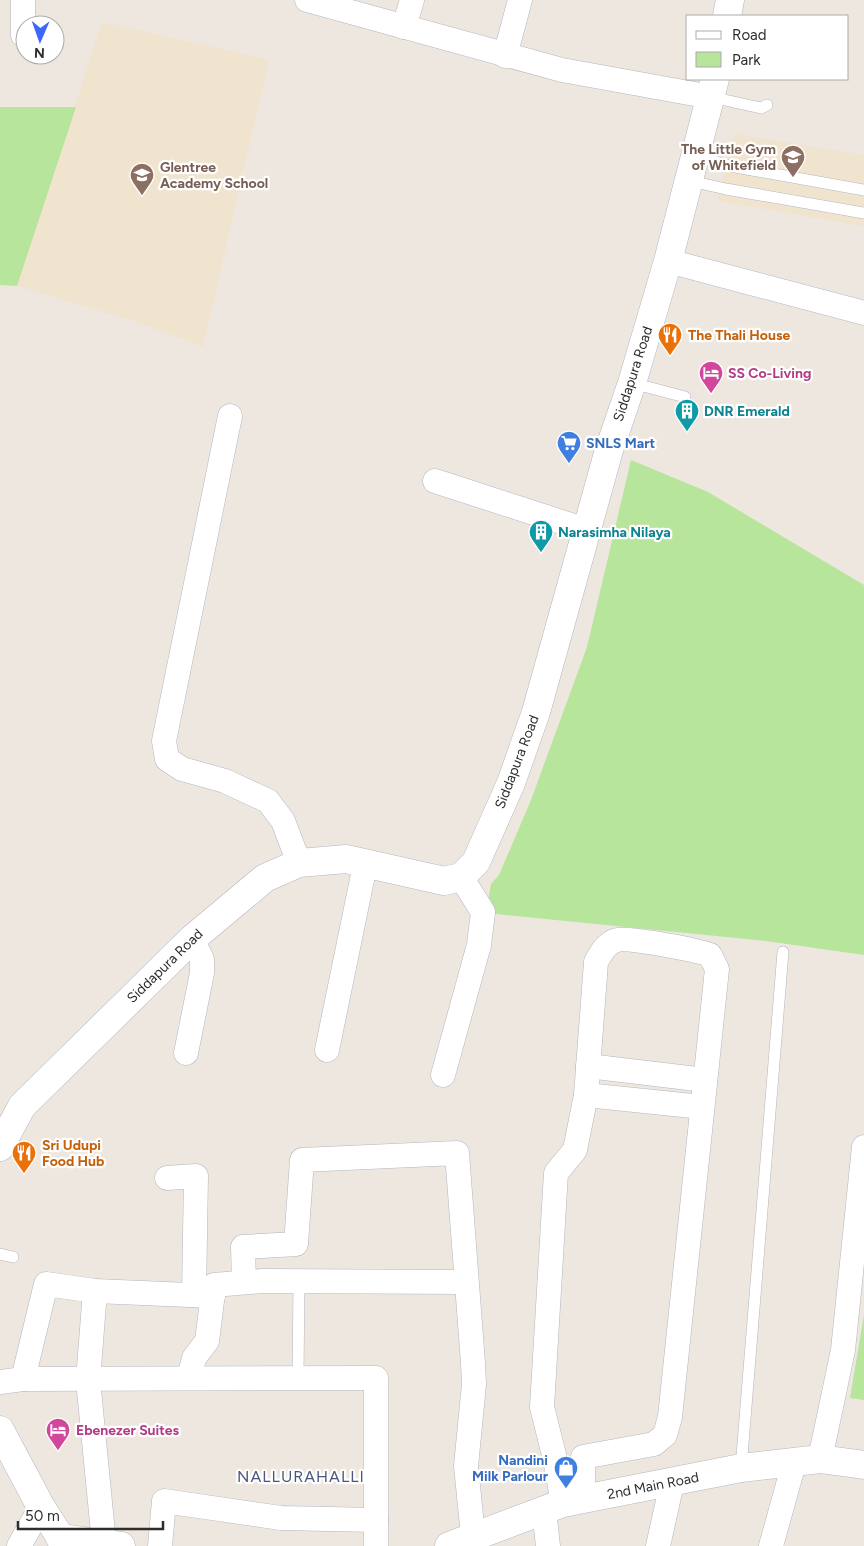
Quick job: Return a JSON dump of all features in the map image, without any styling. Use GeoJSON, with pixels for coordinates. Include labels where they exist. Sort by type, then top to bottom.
{"type":"FeatureCollection","features":[{"type":"Feature","properties":{"kind":"street"},"geometry":{"type":"LineString","coordinates":[[23,0],[23,15]]}},
{"type":"Feature","properties":{"kind":"street"},"geometry":{"type":"LineString","coordinates":[[309,0],[505,56],[562,70],[713,88]]}},
{"type":"Feature","properties":{"kind":"street"},"geometry":{"type":"LineString","coordinates":[[404,27],[412,0]]}},
{"type":"Feature","properties":{"kind":"street"},"geometry":{"type":"LineString","coordinates":[[505,56],[520,0]]}},
{"type":"Feature","properties":{"kind":"street"},"geometry":{"type":"LineString","coordinates":[[727,15],[730,0]]}},
{"type":"Feature","properties":{"kind":"street","name":"Siddapura Road"},"geometry":{"type":"LineString","coordinates":[[0,1146],[22,1106],[192,939],[265,878],[299,863],[346,859],[365,865],[444,881],[461,877],[476,862],[511,784],[536,712],[608,450],[632,383],[668,262],[713,88]]}},
{"type":"Feature","properties":{"kind":"street"},"geometry":{"type":"LineString","coordinates":[[668,262],[864,313]]}},
{"type":"Feature","properties":{"kind":"street"},"geometry":{"type":"LineString","coordinates":[[230,416],[164,741],[166,759],[182,769],[224,782],[268,801],[283,821],[299,863]]}},
{"type":"Feature","properties":{"kind":"street"},"geometry":{"type":"LineString","coordinates":[[435,481],[586,530]]}},
{"type":"Feature","properties":{"kind":"street"},"geometry":{"type":"LineString","coordinates":[[327,1050],[365,865]]}},
{"type":"Feature","properties":{"kind":"street"},"geometry":{"type":"LineString","coordinates":[[443,1075],[479,945],[483,912],[461,877]]}},
{"type":"Feature","properties":{"kind":"street"},"geometry":{"type":"LineString","coordinates":[[186,1053],[202,973],[202,958],[192,939]]}},
{"type":"Feature","properties":{"kind":"street"},"geometry":{"type":"LineString","coordinates":[[548,1546],[563,1504],[584,1457],[654,1444],[665,1435],[670,1417],[717,969],[710,954],[694,949],[618,939],[605,947],[596,962],[586,1095],[575,1150],[556,1173],[542,1407],[555,1459],[563,1504]]}},
{"type":"Feature","properties":{"kind":"street"},"geometry":{"type":"LineString","coordinates":[[588,1066],[705,1080]]}},
{"type":"Feature","properties":{"kind":"street"},"geometry":{"type":"LineString","coordinates":[[586,1095],[702,1107]]}},
{"type":"Feature","properties":{"kind":"street"},"geometry":{"type":"LineString","coordinates":[[771,1546],[807,1461],[843,1350],[864,1147]]}},
{"type":"Feature","properties":{"kind":"street"},"geometry":{"type":"LineString","coordinates":[[244,1282],[244,1248],[296,1244],[302,1160],[457,1153],[474,1370],[461,1541]]}},
{"type":"Feature","properties":{"kind":"street"},"geometry":{"type":"LineString","coordinates":[[167,1178],[196,1176],[206,1341],[194,1358],[189,1378]]}},
{"type":"Feature","properties":{"kind":"street"},"geometry":{"type":"LineString","coordinates":[[376,1546],[376,1378],[11,1380],[46,1284],[96,1291],[203,1296],[214,1285],[244,1282],[466,1282]]}},
{"type":"Feature","properties":{"kind":"street"},"geometry":{"type":"LineString","coordinates":[[0,1430],[41,1507],[63,1542],[113,1544],[88,1380],[96,1291]]}},
{"type":"Feature","properties":{"kind":"street","name":"2nd Main Road"},"geometry":{"type":"LineString","coordinates":[[461,1541],[563,1504],[741,1468],[807,1461],[864,1464]]}},
{"type":"Feature","properties":{"kind":"street"},"geometry":{"type":"LineString","coordinates":[[658,1546],[672,1483]]}},
{"type":"Feature","properties":{"kind":"street"},"geometry":{"type":"LineString","coordinates":[[160,1546],[164,1501],[281,1518],[376,1520]]}},
{"type":"Feature","properties":{"kind":"street"},"geometry":{"type":"LineString","coordinates":[[19,1546],[41,1507]]}},
{"type":"Feature","properties":{"kind":"lane"},"geometry":{"type":"LineString","coordinates":[[713,88],[761,108],[767,105]]}},
{"type":"Feature","properties":{"kind":"lane"},"geometry":{"type":"LineString","coordinates":[[693,168],[730,166],[864,190]]}},
{"type":"Feature","properties":{"kind":"lane"},"geometry":{"type":"LineString","coordinates":[[693,168],[726,190],[864,212]]}},
{"type":"Feature","properties":{"kind":"lane"},"geometry":{"type":"LineString","coordinates":[[632,383],[685,397]]}},
{"type":"Feature","properties":{"kind":"lane"},"geometry":{"type":"LineString","coordinates":[[741,1468],[783,952]]}},
{"type":"Feature","properties":{"kind":"lane"},"geometry":{"type":"LineString","coordinates":[[0,1254],[13,1257]]}},
{"type":"Feature","properties":{"kind":"lane"},"geometry":{"type":"LineString","coordinates":[[298,1378],[300,1281]]}},
{"type":"Feature","properties":{"kind":"shaded area","name":"Glentree Academy School"},"geometry":{"type":"Polygon","coordinates":[[[102,22],[269,60],[203,347],[143,324],[17,286],[102,22]]]}},
{"type":"Feature","properties":{"kind":"shaded area","name":"The Little Gym of Whitefield"},"geometry":{"type":"Polygon","coordinates":[[[734,134],[864,155],[864,226],[717,201],[734,134]]]}},
{"type":"Feature","properties":{"kind":"green space"},"geometry":{"type":"Polygon","coordinates":[[[0,107],[76,107],[17,286],[0,285],[0,107]]]}},
{"type":"Feature","properties":{"kind":"green space"},"geometry":{"type":"Polygon","coordinates":[[[631,460],[708,492],[864,585],[864,955],[766,941],[486,913],[491,884],[499,875],[531,800],[587,647],[631,460]]]}},
{"type":"Feature","properties":{"kind":"green space"},"geometry":{"type":"Polygon","coordinates":[[[864,1315],[864,1400],[850,1398],[864,1315]]]}},
{"type":"Feature","properties":{"kind":"place","name":"The Little Gym of Whitefield"},"geometry":{"type":"Point","coordinates":[793,178]}},
{"type":"Feature","properties":{"kind":"place","name":"Glentree Academy School"},"geometry":{"type":"Point","coordinates":[142,196]}},
{"type":"Feature","properties":{"kind":"place","name":"The Thali House"},"geometry":{"type":"Point","coordinates":[670,356]}},
{"type":"Feature","properties":{"kind":"place","name":"SS Co-Living"},"geometry":{"type":"Point","coordinates":[711,394]}},
{"type":"Feature","properties":{"kind":"place","name":"DNR Emerald"},"geometry":{"type":"Point","coordinates":[687,432]}},
{"type":"Feature","properties":{"kind":"place","name":"SNLS Mart"},"geometry":{"type":"Point","coordinates":[569,464]}},
{"type":"Feature","properties":{"kind":"place","name":"Narasimha Nilaya"},"geometry":{"type":"Point","coordinates":[541,553]}},
{"type":"Feature","properties":{"kind":"place","name":"Sri Udupi Food Hub"},"geometry":{"type":"Point","coordinates":[24,1174]}},
{"type":"Feature","properties":{"kind":"place","name":"Ebenezer Suites"},"geometry":{"type":"Point","coordinates":[58,1451]}},
{"type":"Feature","properties":{"kind":"place","name":"Nandini Milk Parlour"},"geometry":{"type":"Point","coordinates":[566,1489]}},
{"type":"Feature","properties":{"kind":"district","name":"NALLURAHALLI"},"geometry":{"type":"Point","coordinates":[301,1476]}}]}
